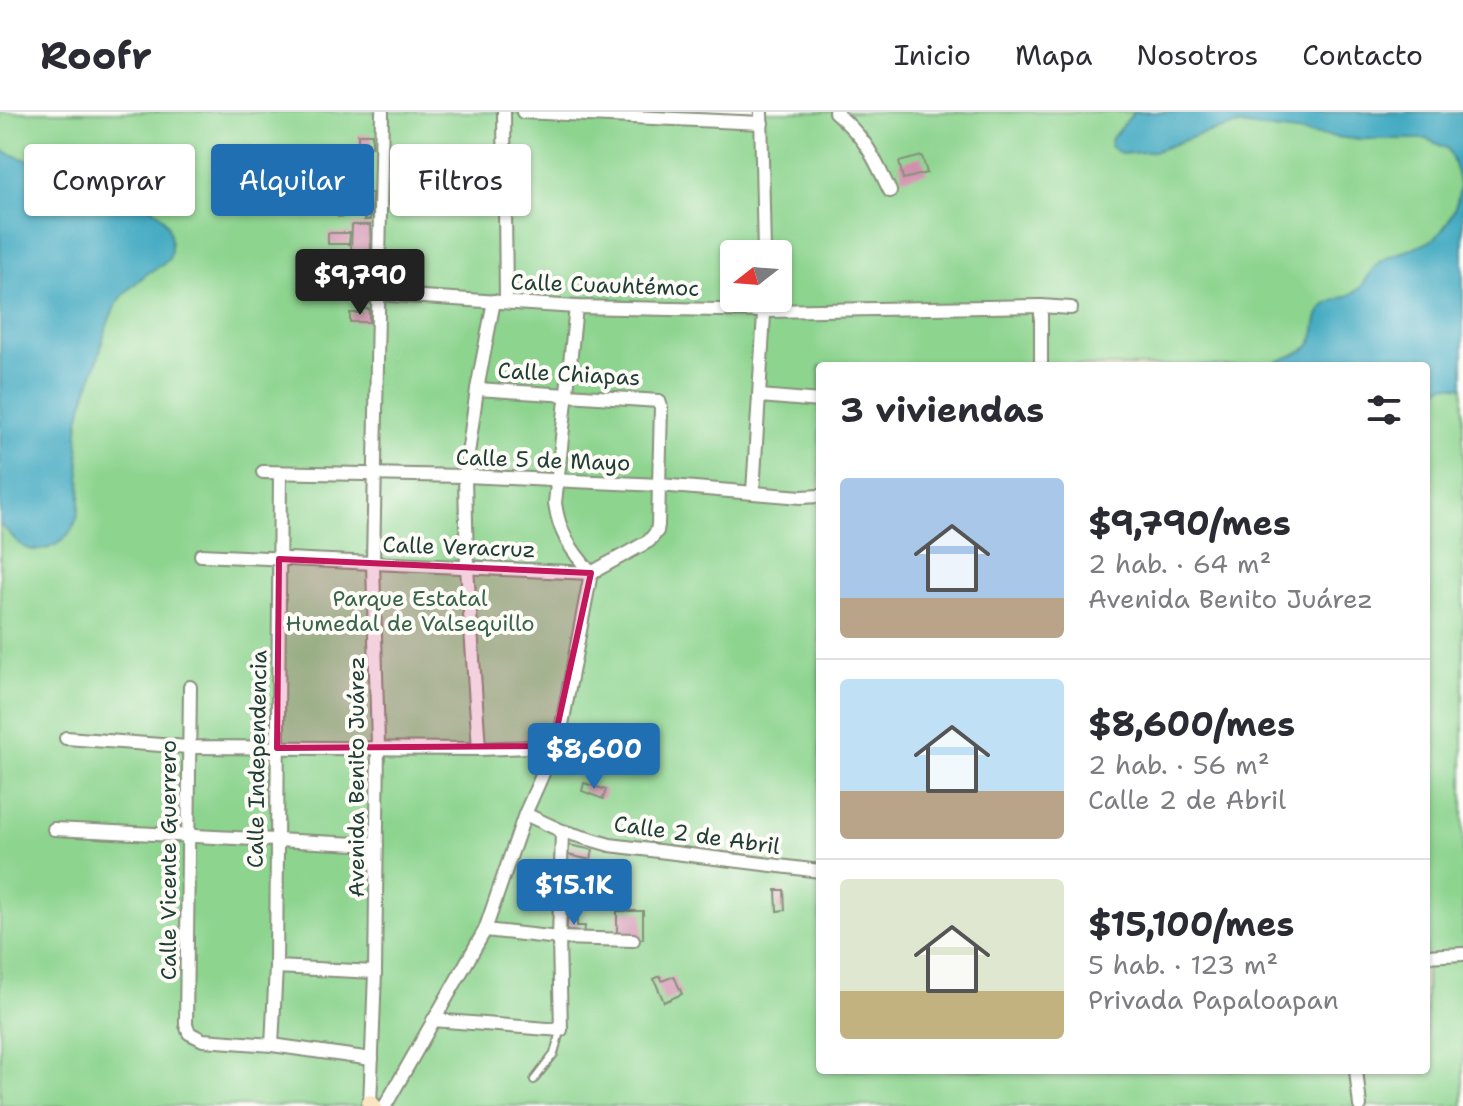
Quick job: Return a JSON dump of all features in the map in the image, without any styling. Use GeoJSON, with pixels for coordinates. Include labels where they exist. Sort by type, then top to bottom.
{"type":"FeatureCollection","features":[{"type":"Feature","properties":{"kind":"street","name":"Avenida Benito Juárez"},"geometry":{"type":"LineString","coordinates":[[375,1105],[372,1059],[378,746],[373,563],[382,112]]}},
{"type":"Feature","properties":{"kind":"street"},"geometry":{"type":"LineString","coordinates":[[479,749],[467,568],[465,476],[477,389],[500,301],[504,112]]}},
{"type":"Feature","properties":{"kind":"street"},"geometry":{"type":"LineString","coordinates":[[523,112],[762,118],[764,240]]}},
{"type":"Feature","properties":{"kind":"street"},"geometry":{"type":"LineString","coordinates":[[835,112],[859,132],[869,146],[890,191]]}},
{"type":"Feature","properties":{"kind":"street","name":"Calle Cuauhtémoc"},"geometry":{"type":"LineString","coordinates":[[377,294],[576,307],[720,305]]}},
{"type":"Feature","properties":{"kind":"street","name":"Calle Cuauhtémoc"},"geometry":{"type":"LineString","coordinates":[[792,304],[1071,308]]}},
{"type":"Feature","properties":{"kind":"street"},"geometry":{"type":"LineString","coordinates":[[1041,306],[1041,362]]}},
{"type":"Feature","properties":{"kind":"street"},"geometry":{"type":"LineString","coordinates":[[576,307],[555,503],[564,540],[591,573]]}},
{"type":"Feature","properties":{"kind":"street"},"geometry":{"type":"LineString","coordinates":[[753,492],[765,312]]}},
{"type":"Feature","properties":{"kind":"street","name":"Calle Chiapas"},"geometry":{"type":"LineString","coordinates":[[477,389],[659,401],[659,485]]}},
{"type":"Feature","properties":{"kind":"street"},"geometry":{"type":"LineString","coordinates":[[760,396],[816,401]]}},
{"type":"Feature","properties":{"kind":"street","name":"Calle 5 de Mayo"},"geometry":{"type":"LineString","coordinates":[[263,472],[465,476],[816,496]]}},
{"type":"Feature","properties":{"kind":"street","name":"Calle Independencia"},"geometry":{"type":"LineString","coordinates":[[272,1045],[276,967],[280,473]]}},
{"type":"Feature","properties":{"kind":"street"},"geometry":{"type":"LineString","coordinates":[[375,1105],[433,1020],[485,930],[525,814],[560,735],[591,573],[654,537],[658,525],[659,485]]}},
{"type":"Feature","properties":{"kind":"street","name":"Calle Veracruz"},"geometry":{"type":"LineString","coordinates":[[201,555],[591,573]]}},
{"type":"Feature","properties":{"kind":"street","name":"Calle Vicente Guerrero"},"geometry":{"type":"LineString","coordinates":[[190,687],[186,1025],[189,1033],[203,1040],[272,1045]]}},
{"type":"Feature","properties":{"kind":"street"},"geometry":{"type":"LineString","coordinates":[[66,738],[188,747],[479,749],[553,746]]}},
{"type":"Feature","properties":{"kind":"street","name":"Calle 2 de Abril"},"geometry":{"type":"LineString","coordinates":[[525,814],[562,831],[610,845],[816,871]]}},
{"type":"Feature","properties":{"kind":"street"},"geometry":{"type":"LineString","coordinates":[[54,829],[187,838],[377,845]]}},
{"type":"Feature","properties":{"kind":"street"},"geometry":{"type":"LineString","coordinates":[[433,1020],[561,1030],[559,938],[562,831]]}},
{"type":"Feature","properties":{"kind":"street"},"geometry":{"type":"LineString","coordinates":[[485,930],[559,938],[633,940]]}},
{"type":"Feature","properties":{"kind":"street"},"geometry":{"type":"LineString","coordinates":[[1430,956],[1463,954]]}},
{"type":"Feature","properties":{"kind":"street"},"geometry":{"type":"LineString","coordinates":[[276,967],[375,972]]}},
{"type":"Feature","properties":{"kind":"street"},"geometry":{"type":"LineString","coordinates":[[272,1045],[372,1059]]}},
{"type":"Feature","properties":{"kind":"street"},"geometry":{"type":"LineString","coordinates":[[1356,1074],[1360,1106]]}},
{"type":"Feature","properties":{"kind":"lane"},"geometry":{"type":"LineString","coordinates":[[534,1080],[554,1054],[561,1030]]}},
{"type":"Feature","properties":{"kind":"highlighted area"},"geometry":{"type":"Polygon","coordinates":[[[279,559],[591,573],[553,746],[277,748],[279,559]]]}},
{"type":"Feature","properties":{"kind":"green space","name":"Parque Estatal Humedal de Valsequillo"},"geometry":{"type":"Polygon","coordinates":[[[0,112],[1463,112],[1463,1106],[0,1106],[0,112]]]}},
{"type":"Feature","properties":{"kind":"water"},"geometry":{"type":"Polygon","coordinates":[[[1134,112],[1463,112],[1463,387],[1445,385],[1430,395],[1430,362],[1277,362],[1308,347],[1317,319],[1326,305],[1359,289],[1378,263],[1423,245],[1440,232],[1450,217],[1459,192],[1458,176],[1448,149],[1427,139],[1352,139],[1239,125],[1201,134],[1156,151],[1121,154],[1110,146],[1112,138],[1134,112]]]}},
{"type":"Feature","properties":{"kind":"water"},"geometry":{"type":"Polygon","coordinates":[[[0,150],[24,159],[24,216],[161,216],[169,229],[171,253],[168,260],[148,273],[121,298],[105,331],[79,420],[80,496],[74,526],[65,538],[51,547],[30,550],[0,525],[0,150]]]}},
{"type":"Feature","properties":{"kind":"building"},"geometry":{"type":"Polygon","coordinates":[[[358,134],[372,134],[372,144],[358,144],[358,134]]]}},
{"type":"Feature","properties":{"kind":"building"},"geometry":{"type":"Polygon","coordinates":[[[922,156],[927,173],[903,179],[899,162],[922,156]]]}},
{"type":"Feature","properties":{"kind":"building"},"geometry":{"type":"Polygon","coordinates":[[[352,225],[370,225],[371,251],[351,251],[352,225]]]}},
{"type":"Feature","properties":{"kind":"building"},"geometry":{"type":"Polygon","coordinates":[[[328,233],[350,233],[349,244],[328,244],[328,233]]]}},
{"type":"Feature","properties":{"kind":"building"},"geometry":{"type":"Polygon","coordinates":[[[356,252],[364,253],[360,279],[346,279],[347,264],[356,264],[356,252]]]}},
{"type":"Feature","properties":{"kind":"building"},"geometry":{"type":"Polygon","coordinates":[[[362,309],[369,309],[369,322],[350,322],[350,313],[362,313],[362,309]]]}},
{"type":"Feature","properties":{"kind":"building"},"geometry":{"type":"Polygon","coordinates":[[[584,783],[606,790],[603,799],[582,791],[584,783]]]}},
{"type":"Feature","properties":{"kind":"building"},"geometry":{"type":"Polygon","coordinates":[[[569,845],[593,850],[591,860],[568,855],[569,845]]]}},
{"type":"Feature","properties":{"kind":"building"},"geometry":{"type":"Polygon","coordinates":[[[776,890],[784,890],[785,910],[777,911],[776,890]]]}},
{"type":"Feature","properties":{"kind":"building"},"geometry":{"type":"Polygon","coordinates":[[[617,911],[643,911],[643,939],[617,939],[617,911]]]}},
{"type":"Feature","properties":{"kind":"building"},"geometry":{"type":"Polygon","coordinates":[[[568,915],[577,916],[577,926],[585,926],[584,936],[566,935],[568,915]]]}},
{"type":"Feature","properties":{"kind":"building"},"geometry":{"type":"Polygon","coordinates":[[[660,976],[662,981],[674,976],[682,994],[664,1002],[654,979],[660,976]]]}}]}
